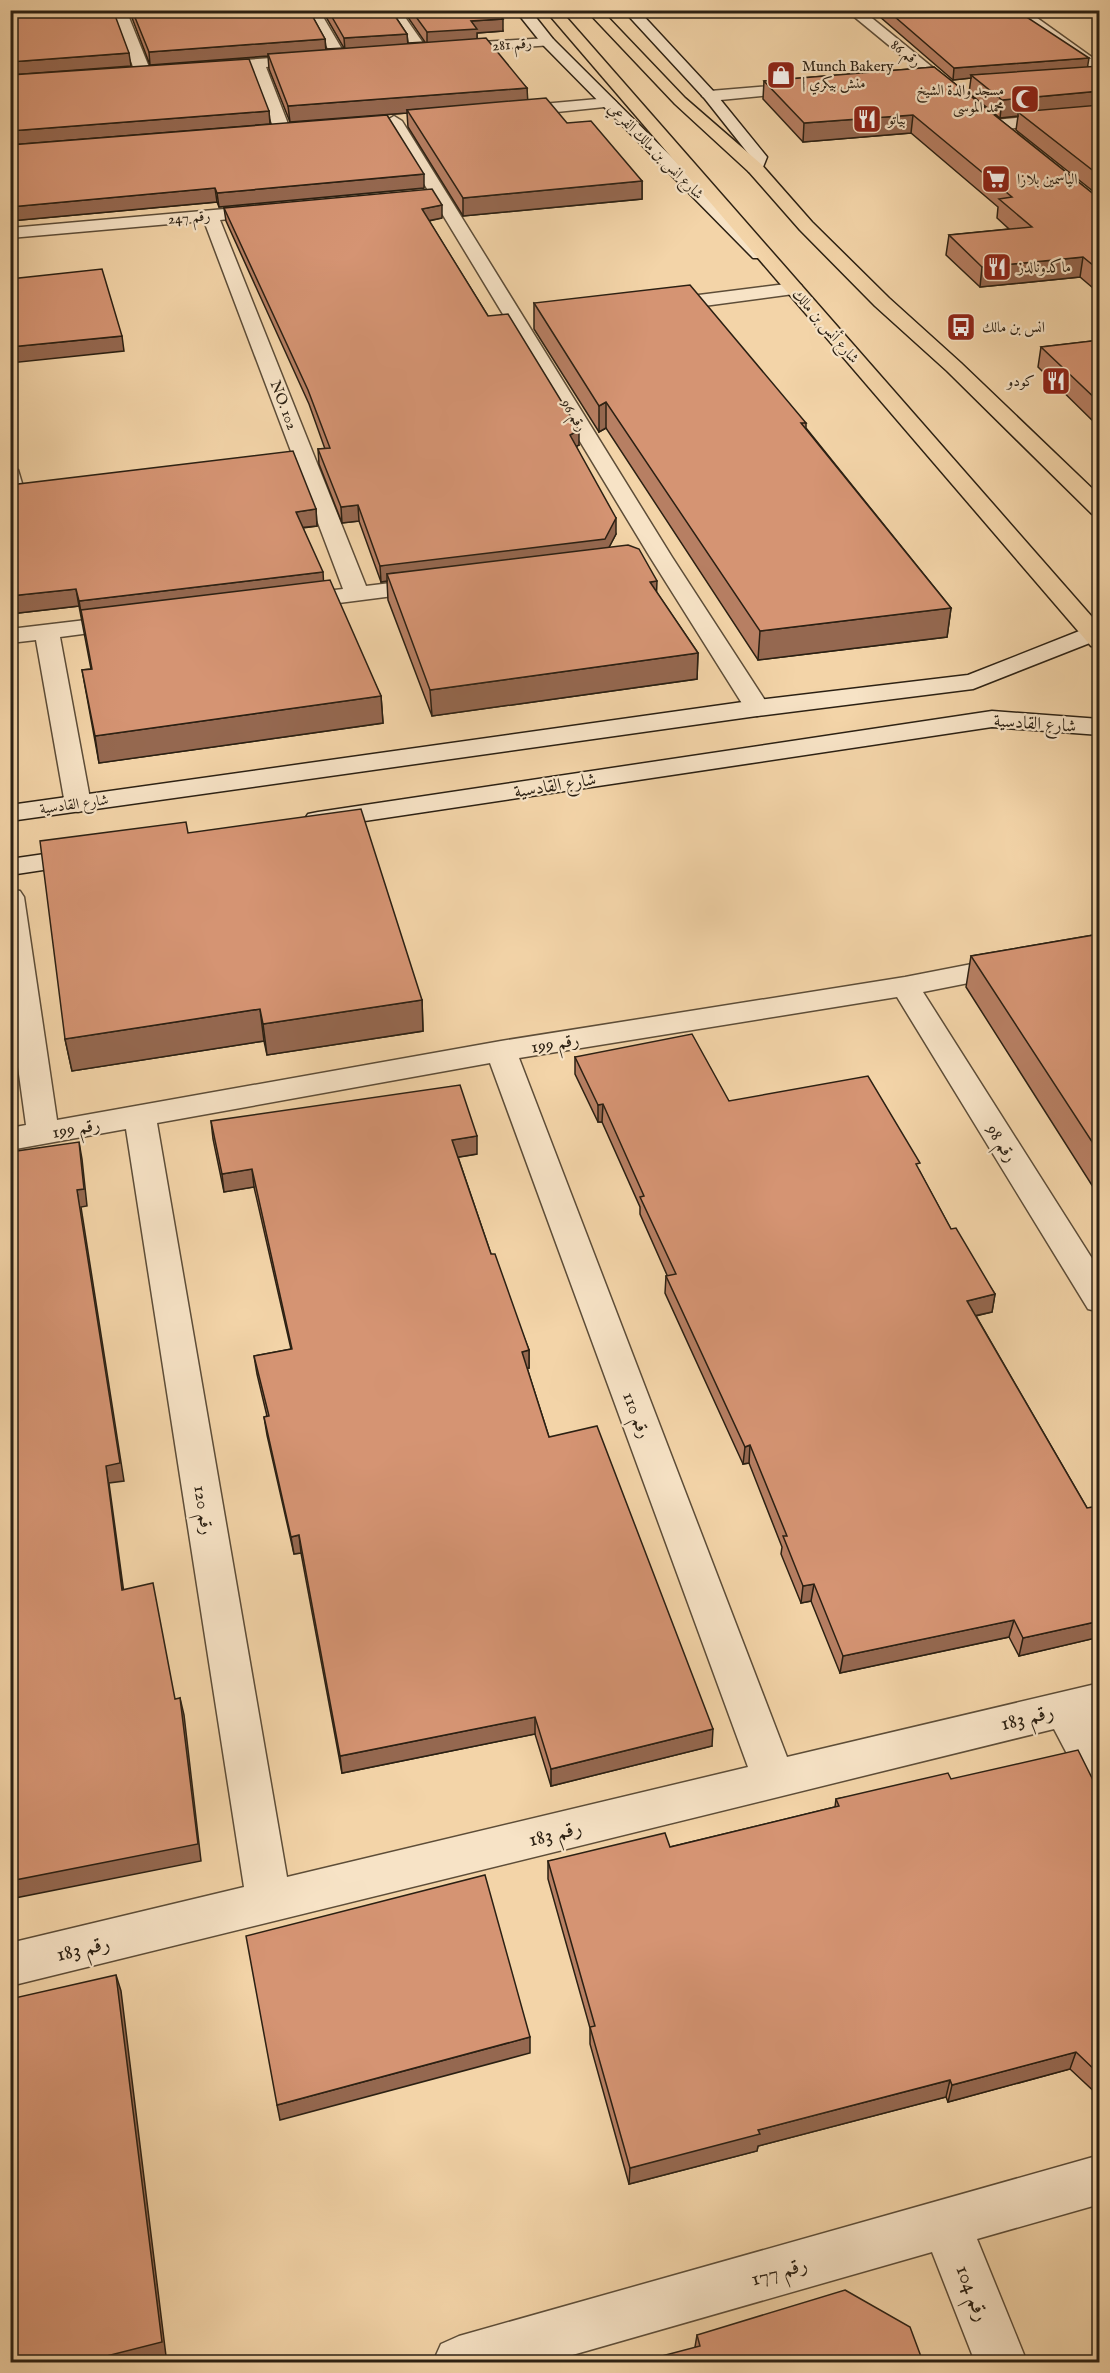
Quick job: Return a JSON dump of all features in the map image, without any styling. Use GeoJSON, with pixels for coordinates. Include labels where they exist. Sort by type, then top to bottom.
{"type":"FeatureCollection","features":[{"type":"Feature","properties":{"kind":"main road","name":"شارع أنس بن مالك"},"geometry":{"type":"LineString","coordinates":[[552,10],[1096,637]]}},
{"type":"Feature","properties":{"kind":"main road"},"geometry":{"type":"LineString","coordinates":[[593,10],[680,101],[755,168],[806,226],[882,302],[1097,503]]}},
{"type":"Feature","properties":{"kind":"street"},"geometry":{"type":"LineString","coordinates":[[119,10],[143,72]]}},
{"type":"Feature","properties":{"kind":"street"},"geometry":{"type":"LineString","coordinates":[[189,69],[345,56],[312,10]]}},
{"type":"Feature","properties":{"kind":"street"},"geometry":{"type":"LineString","coordinates":[[393,10],[421,50]]}},
{"type":"Feature","properties":{"kind":"street","name":"شارع انس بن مالك الفرعي"},"geometry":{"type":"LineString","coordinates":[[522,10],[548,42],[794,289]]}},
{"type":"Feature","properties":{"kind":"street"},"geometry":{"type":"LineString","coordinates":[[630,10],[710,96],[759,157],[755,168]]}},
{"type":"Feature","properties":{"kind":"street","name":"رقم 86"},"geometry":{"type":"LineString","coordinates":[[853,10],[967,102]]}},
{"type":"Feature","properties":{"kind":"street"},"geometry":{"type":"LineString","coordinates":[[1016,10],[1078,54],[1096,74]]}},
{"type":"Feature","properties":{"kind":"street","name":"رقم 281"},"geometry":{"type":"LineString","coordinates":[[398,52],[548,42]]}},
{"type":"Feature","properties":{"kind":"street"},"geometry":{"type":"LineString","coordinates":[[1078,54],[1100,53]]}},
{"type":"Feature","properties":{"kind":"street"},"geometry":{"type":"LineString","coordinates":[[257,63],[282,129]]}},
{"type":"Feature","properties":{"kind":"street"},"geometry":{"type":"LineString","coordinates":[[914,79],[972,86]]}},
{"type":"Feature","properties":{"kind":"street"},"geometry":{"type":"LineString","coordinates":[[710,96],[822,87]]}},
{"type":"Feature","properties":{"kind":"street"},"geometry":{"type":"LineString","coordinates":[[489,113],[609,104]]}},
{"type":"Feature","properties":{"kind":"street"},"geometry":{"type":"LineString","coordinates":[[1011,138],[990,121],[1100,115]]}},
{"type":"Feature","properties":{"kind":"street","name":"رقم 96"},"geometry":{"type":"LineString","coordinates":[[418,119],[388,121],[439,194],[661,557],[757,708]]}},
{"type":"Feature","properties":{"kind":"street"},"geometry":{"type":"LineString","coordinates":[[416,196],[439,194]]}},
{"type":"Feature","properties":{"kind":"street","name":"رقم 247"},"geometry":{"type":"LineString","coordinates":[[10,233],[290,208]]}},
{"type":"Feature","properties":{"kind":"street","name":"NO. 102"},"geometry":{"type":"LineString","coordinates":[[210,215],[357,594]]}},
{"type":"Feature","properties":{"kind":"street"},"geometry":{"type":"LineString","coordinates":[[644,308],[794,289]]}},
{"type":"Feature","properties":{"kind":"street"},"geometry":{"type":"LineString","coordinates":[[518,323],[541,321]]}},
{"type":"Feature","properties":{"kind":"street"},"geometry":{"type":"LineString","coordinates":[[281,460],[304,457]]}},
{"type":"Feature","properties":{"kind":"street"},"geometry":{"type":"LineString","coordinates":[[11,485],[36,488]]}},
{"type":"Feature","properties":{"kind":"street"},"geometry":{"type":"LineString","coordinates":[[638,560],[661,557]]}},
{"type":"Feature","properties":{"kind":"street"},"geometry":{"type":"LineString","coordinates":[[265,605],[450,583]]}},
{"type":"Feature","properties":{"kind":"street"},"geometry":{"type":"LineString","coordinates":[[10,636],[150,619]]}},
{"type":"Feature","properties":{"kind":"street"},"geometry":{"type":"LineString","coordinates":[[47,632],[78,804]]}},
{"type":"Feature","properties":{"kind":"street","name":"شارع القادسية"},"geometry":{"type":"LineString","coordinates":[[10,813],[757,708],[973,682],[1096,637]]}},
{"type":"Feature","properties":{"kind":"street"},"geometry":{"type":"LineString","coordinates":[[973,682],[990,686],[1000,695],[1001,706],[992,719]]}},
{"type":"Feature","properties":{"kind":"street","name":"شارع القادسية"},"geometry":{"type":"LineString","coordinates":[[294,824],[992,719],[1100,727]]}},
{"type":"Feature","properties":{"kind":"street"},"geometry":{"type":"LineString","coordinates":[[10,867],[105,853]]}},
{"type":"Feature","properties":{"kind":"street"},"geometry":{"type":"LineString","coordinates":[[10,897],[43,1134]]}},
{"type":"Feature","properties":{"kind":"street","name":"رقم 199"},"geometry":{"type":"LineString","coordinates":[[10,1139],[501,1051],[905,986],[1100,948]]}},
{"type":"Feature","properties":{"kind":"street","name":"رقم 98"},"geometry":{"type":"LineString","coordinates":[[905,986],[1100,1300]]}},
{"type":"Feature","properties":{"kind":"street","name":"رقم 110"},"geometry":{"type":"LineString","coordinates":[[501,1051],[774,1779]]}},
{"type":"Feature","properties":{"kind":"street","name":"رقم 120"},"geometry":{"type":"LineString","coordinates":[[140,1116],[269,1904]]}},
{"type":"Feature","properties":{"kind":"street"},"geometry":{"type":"LineString","coordinates":[[1082,1704],[1100,1775]]}},
{"type":"Feature","properties":{"kind":"street","name":"رقم 183"},"geometry":{"type":"LineString","coordinates":[[10,1965],[269,1904],[1082,1704]]}},
{"type":"Feature","properties":{"kind":"street","name":"رقم 177"},"geometry":{"type":"LineString","coordinates":[[459,2362],[1100,2179]]}},
{"type":"Feature","properties":{"kind":"street","name":"رقم 104"},"geometry":{"type":"LineString","coordinates":[[946,2223],[1001,2362]]}},
{"type":"Feature","properties":{"kind":"building"},"geometry":{"type":"Polygon","coordinates":[[[10,10],[113,10],[129,53],[10,62],[10,10]]]}},
{"type":"Feature","properties":{"kind":"building"},"geometry":{"type":"Polygon","coordinates":[[[132,10],[309,10],[325,39],[149,52],[132,10]]]}},
{"type":"Feature","properties":{"kind":"building"},"geometry":{"type":"Polygon","coordinates":[[[328,10],[391,10],[407,34],[344,38],[328,10]]]}},
{"type":"Feature","properties":{"kind":"building"},"geometry":{"type":"Polygon","coordinates":[[[411,10],[496,10],[503,19],[471,21],[477,29],[427,32],[411,10]]]}},
{"type":"Feature","properties":{"kind":"building"},"geometry":{"type":"Polygon","coordinates":[[[887,10],[1016,10],[1089,58],[954,68],[887,10]]]}},
{"type":"Feature","properties":{"kind":"building"},"geometry":{"type":"Polygon","coordinates":[[[486,38],[527,88],[288,106],[268,54],[486,38]]]}},
{"type":"Feature","properties":{"kind":"building"},"geometry":{"type":"Polygon","coordinates":[[[249,59],[269,111],[10,131],[10,75],[249,59]]]}},
{"type":"Feature","properties":{"kind":"building"},"geometry":{"type":"Polygon","coordinates":[[[1100,66],[1100,91],[1002,100],[971,75],[1100,66]]]}},
{"type":"Feature","properties":{"kind":"building"},"geometry":{"type":"Polygon","coordinates":[[[934,67],[1096,196],[1100,196],[1100,271],[1083,257],[982,267],[949,235],[1032,227],[999,199],[1012,197],[913,115],[804,123],[764,81],[934,67]]]}},
{"type":"Feature","properties":{"kind":"building"},"geometry":{"type":"Polygon","coordinates":[[[546,98],[567,123],[591,121],[642,181],[463,198],[407,110],[546,98]]]}},
{"type":"Feature","properties":{"kind":"building"},"geometry":{"type":"Polygon","coordinates":[[[1100,105],[1100,176],[1018,112],[1100,105]]]}},
{"type":"Feature","properties":{"kind":"building"},"geometry":{"type":"Polygon","coordinates":[[[387,115],[424,174],[217,193],[215,188],[10,207],[10,145],[387,115]]]}},
{"type":"Feature","properties":{"kind":"building"},"geometry":{"type":"Polygon","coordinates":[[[432,189],[442,205],[422,209],[488,316],[508,314],[579,430],[570,435],[616,518],[605,539],[380,566],[358,505],[341,507],[318,449],[330,448],[308,390],[224,208],[432,189]]]}},
{"type":"Feature","properties":{"kind":"building"},"geometry":{"type":"Polygon","coordinates":[[[102,269],[122,336],[10,347],[10,279],[102,269]]]}},
{"type":"Feature","properties":{"kind":"building"},"geometry":{"type":"Polygon","coordinates":[[[690,285],[806,423],[801,423],[951,608],[760,631],[606,402],[599,406],[534,303],[690,285]]]}},
{"type":"Feature","properties":{"kind":"building"},"geometry":{"type":"Polygon","coordinates":[[[1100,340],[1100,403],[1041,347],[1100,340]]]}},
{"type":"Feature","properties":{"kind":"building"},"geometry":{"type":"Polygon","coordinates":[[[293,451],[316,509],[296,512],[323,572],[79,601],[76,589],[10,596],[10,485],[293,451]]]}},
{"type":"Feature","properties":{"kind":"building"},"geometry":{"type":"Polygon","coordinates":[[[628,545],[639,549],[657,581],[650,582],[698,653],[430,690],[387,574],[628,545]]]}},
{"type":"Feature","properties":{"kind":"building"},"geometry":{"type":"Polygon","coordinates":[[[330,580],[381,696],[95,736],[82,670],[92,669],[81,610],[330,580]]]}},
{"type":"Feature","properties":{"kind":"building"},"geometry":{"type":"Polygon","coordinates":[[[361,809],[422,1000],[263,1024],[260,1009],[65,1039],[40,841],[186,822],[188,833],[361,809]]]}},
{"type":"Feature","properties":{"kind":"building"},"geometry":{"type":"Polygon","coordinates":[[[1100,934],[1100,1154],[971,956],[1100,934]]]}},
{"type":"Feature","properties":{"kind":"building"},"geometry":{"type":"Polygon","coordinates":[[[692,1034],[729,1101],[868,1076],[920,1163],[916,1164],[951,1229],[956,1228],[995,1294],[967,1301],[1087,1508],[1100,1506],[1100,1621],[1023,1638],[1014,1620],[843,1656],[814,1584],[803,1586],[783,1536],[787,1536],[750,1445],[745,1447],[666,1276],[676,1274],[640,1197],[644,1196],[603,1104],[598,1105],[575,1057],[692,1034]]]}},
{"type":"Feature","properties":{"kind":"building"},"geometry":{"type":"Polygon","coordinates":[[[460,1085],[477,1136],[452,1140],[491,1254],[495,1254],[529,1350],[522,1352],[549,1437],[597,1426],[713,1729],[551,1769],[535,1717],[340,1756],[299,1535],[291,1537],[264,1417],[269,1416],[254,1356],[292,1349],[252,1169],[222,1174],[211,1121],[460,1085]]]}},
{"type":"Feature","properties":{"kind":"building"},"geometry":{"type":"Polygon","coordinates":[[[79,1142],[84,1189],[77,1190],[120,1463],[106,1466],[122,1590],[153,1583],[175,1699],[180,1698],[198,1844],[10,1881],[10,1152],[79,1142]]]}},
{"type":"Feature","properties":{"kind":"building"},"geometry":{"type":"Polygon","coordinates":[[[1078,1750],[1100,1794],[1100,2075],[1076,2052],[952,2085],[950,2080],[758,2130],[760,2134],[630,2168],[590,2027],[595,2026],[548,1861],[665,1833],[670,1847],[839,1806],[836,1799],[948,1773],[951,1779],[1078,1750]]]}},
{"type":"Feature","properties":{"kind":"building"},"geometry":{"type":"Polygon","coordinates":[[[485,1875],[530,2037],[277,2105],[246,1936],[485,1875]]]}},
{"type":"Feature","properties":{"kind":"building"},"geometry":{"type":"Polygon","coordinates":[[[116,1975],[162,2342],[83,2362],[10,2362],[10,1999],[116,1975]]]}},
{"type":"Feature","properties":{"kind":"building"},"geometry":{"type":"Polygon","coordinates":[[[845,2290],[910,2327],[923,2362],[639,2362],[700,2346],[697,2335],[845,2290]]]}},
{"type":"Feature","properties":{"kind":"place","name":"Munch Bakery | منش بيكري"},"geometry":{"type":"Point","coordinates":[781,75]}},
{"type":"Feature","properties":{"kind":"place","name":"مسجد والدة الشيخ محمد الموسى"},"geometry":{"type":"Point","coordinates":[1025,99]}},
{"type":"Feature","properties":{"kind":"place","name":"بياتو"},"geometry":{"type":"Point","coordinates":[867,119]}},
{"type":"Feature","properties":{"kind":"place","name":"الياسمين بلازا"},"geometry":{"type":"Point","coordinates":[996,179]}},
{"type":"Feature","properties":{"kind":"place","name":"ماكدونالدز"},"geometry":{"type":"Point","coordinates":[997,267]}},
{"type":"Feature","properties":{"kind":"place","name":"انس بن مالك"},"geometry":{"type":"Point","coordinates":[961,327]}},
{"type":"Feature","properties":{"kind":"place","name":"كودو"},"geometry":{"type":"Point","coordinates":[1056,381]}}]}
